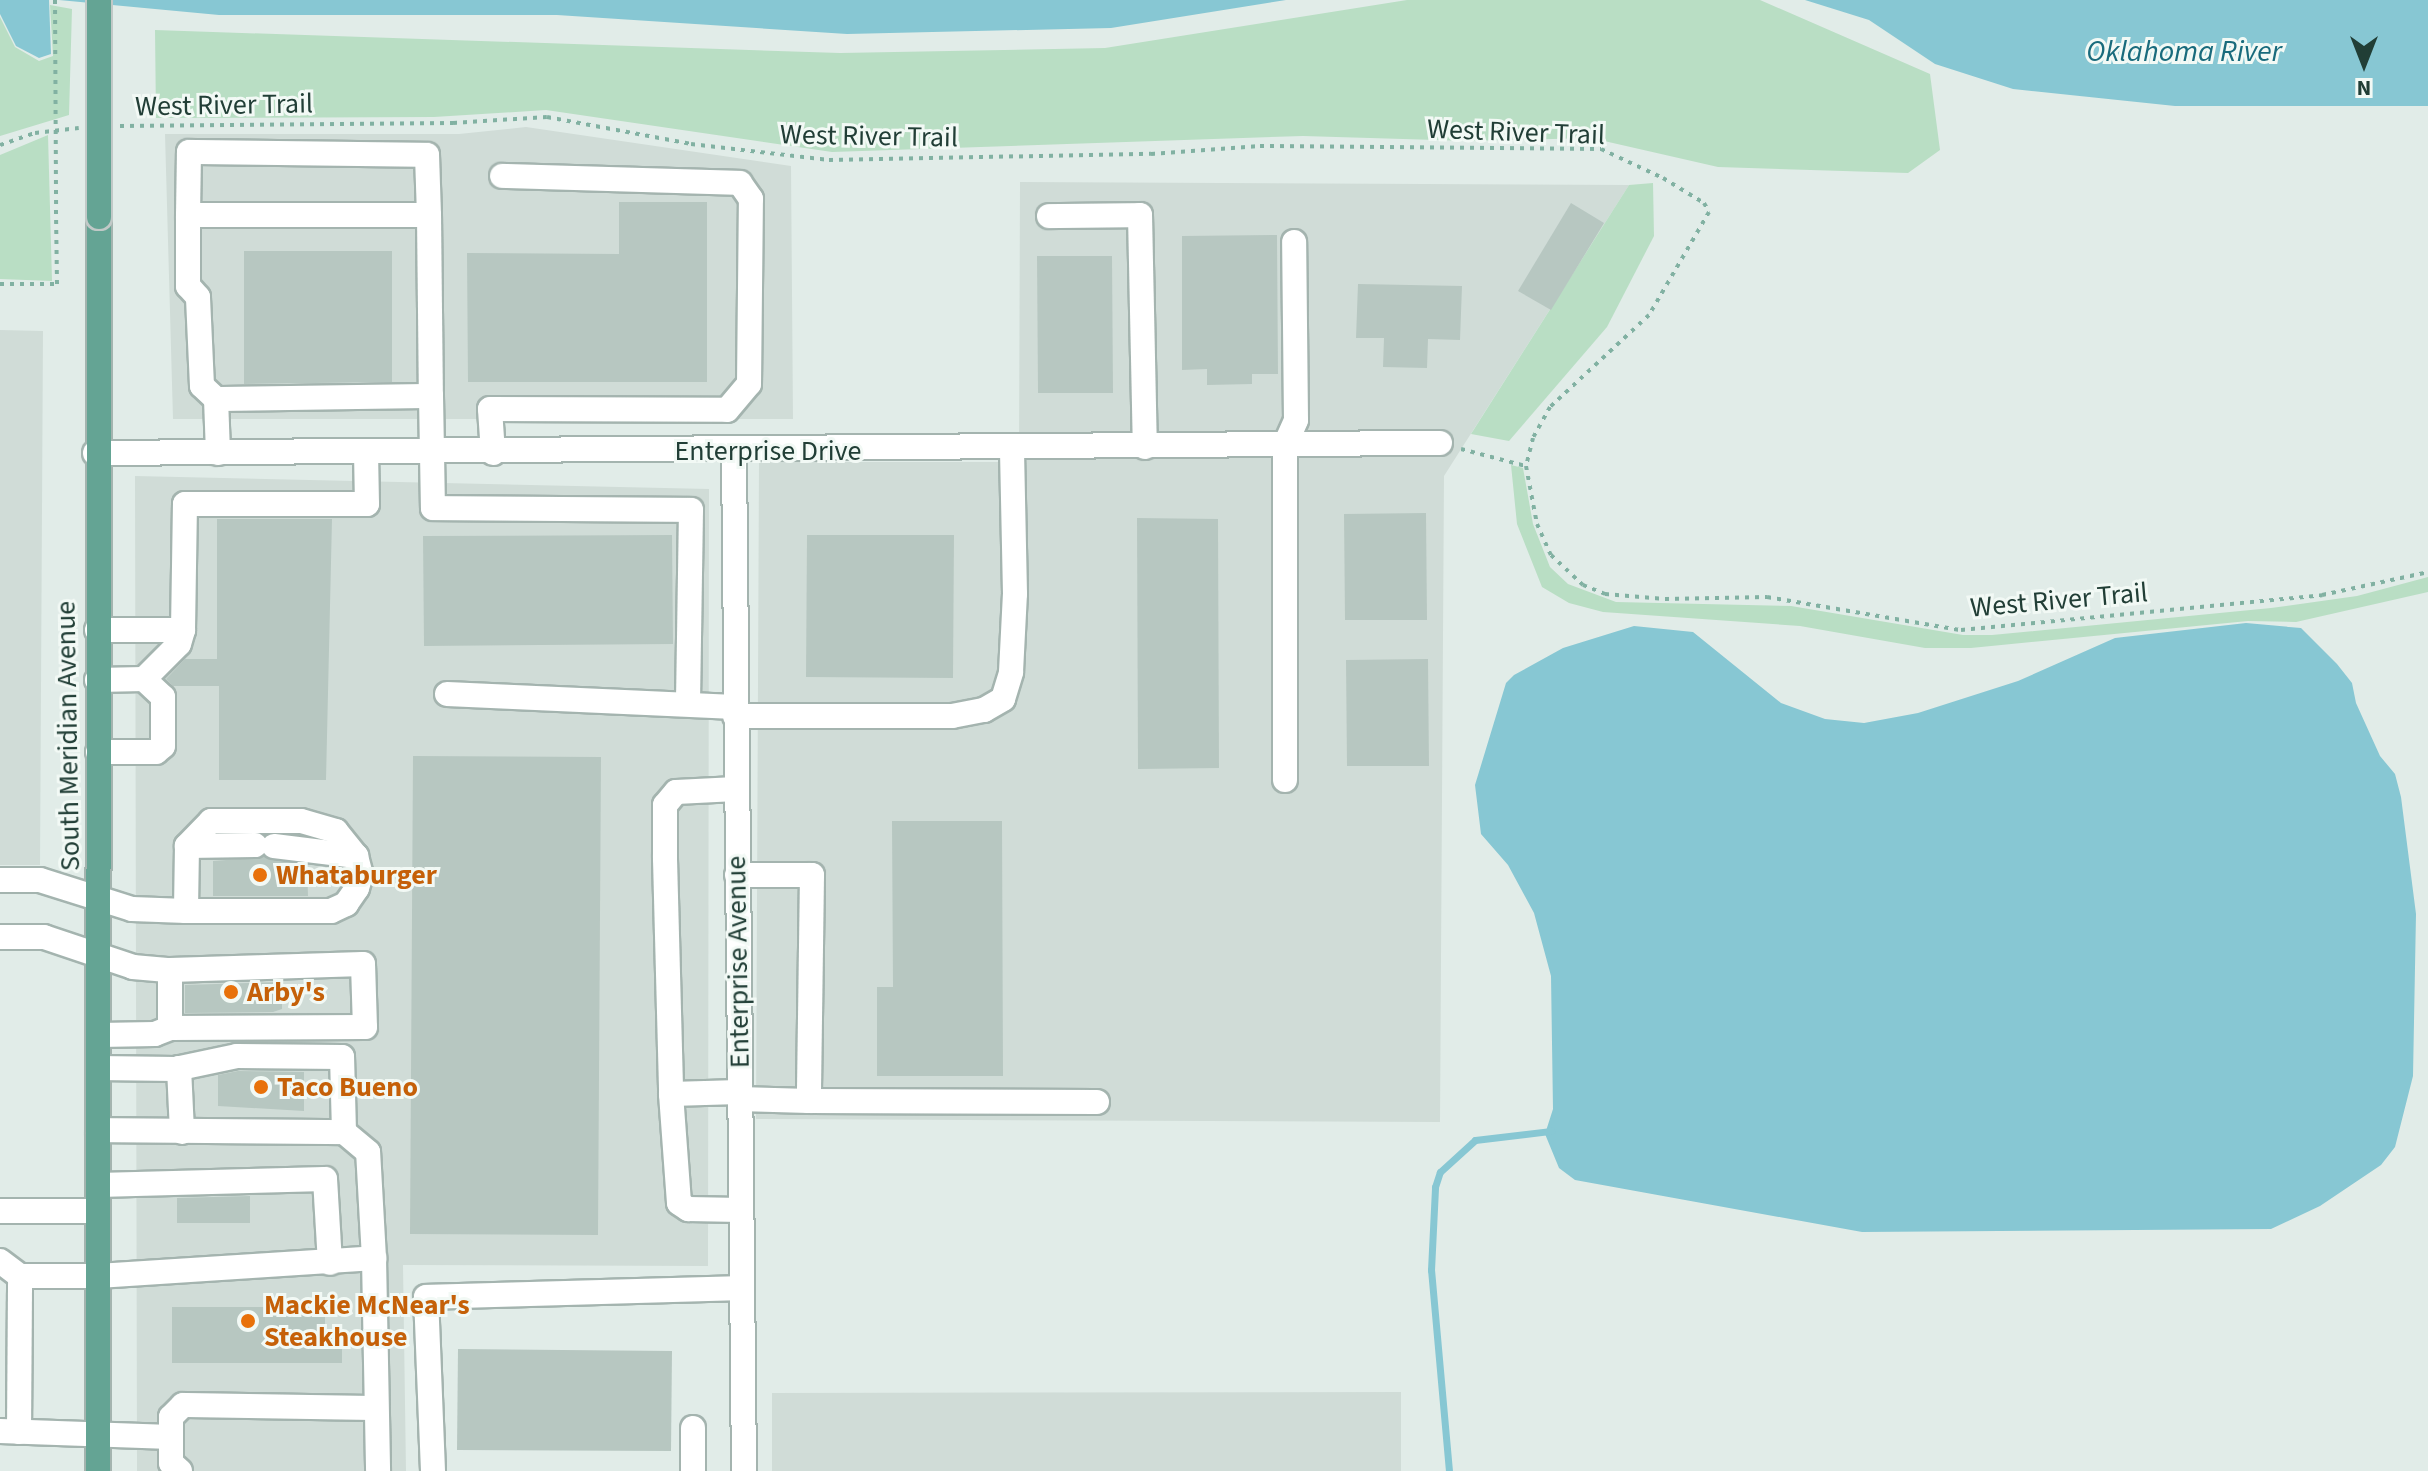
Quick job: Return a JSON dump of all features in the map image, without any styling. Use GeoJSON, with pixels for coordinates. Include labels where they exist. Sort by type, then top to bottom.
{"type":"FeatureCollection","features":[{"type":"Feature","properties":{"kind":"main road","name":"South Meridian Avenue"},"geometry":{"type":"LineString","coordinates":[[98,1471],[100,898],[95,453],[99,0]]}},
{"type":"Feature","properties":{"kind":"street"},"geometry":{"type":"LineString","coordinates":[[431,396],[216,399],[202,386],[198,297],[188,286],[189,152],[427,155],[433,508],[691,510],[688,703]]}},
{"type":"Feature","properties":{"kind":"street"},"geometry":{"type":"LineString","coordinates":[[493,453],[490,409],[727,410],[749,384],[749,192],[729,180],[502,176]]}},
{"type":"Feature","properties":{"kind":"street"},"geometry":{"type":"LineString","coordinates":[[188,215],[429,215]]}},
{"type":"Feature","properties":{"kind":"street"},"geometry":{"type":"LineString","coordinates":[[1049,216],[1140,215],[1145,447]]}},
{"type":"Feature","properties":{"kind":"street"},"geometry":{"type":"LineString","coordinates":[[1285,780],[1285,445],[1296,420],[1294,242]]}},
{"type":"Feature","properties":{"kind":"street"},"geometry":{"type":"LineString","coordinates":[[216,399],[218,453]]}},
{"type":"Feature","properties":{"kind":"street","name":"Enterprise Avenue"},"geometry":{"type":"LineString","coordinates":[[727,410],[735,711],[744,1471]]}},
{"type":"Feature","properties":{"kind":"street","name":"Enterprise Drive"},"geometry":{"type":"LineString","coordinates":[[95,453],[730,452],[1440,443]]}},
{"type":"Feature","properties":{"kind":"street"},"geometry":{"type":"LineString","coordinates":[[447,694],[688,703],[735,711],[952,716],[984,710],[1003,699],[1011,672],[1015,594],[1012,449]]}},
{"type":"Feature","properties":{"kind":"street"},"geometry":{"type":"LineString","coordinates":[[97,680],[144,679],[179,644],[183,630],[185,504],[367,504],[366,453]]}},
{"type":"Feature","properties":{"kind":"street"},"geometry":{"type":"LineString","coordinates":[[97,630],[183,630]]}},
{"type":"Feature","properties":{"kind":"street"},"geometry":{"type":"LineString","coordinates":[[98,752],[156,752],[163,746],[163,697],[144,679]]}},
{"type":"Feature","properties":{"kind":"street"},"geometry":{"type":"LineString","coordinates":[[736,789],[676,792],[665,805],[671,1094],[679,1203],[688,1209],[741,1210]]}},
{"type":"Feature","properties":{"kind":"street"},"geometry":{"type":"LineString","coordinates":[[0,880],[40,880],[132,909],[186,911],[331,911],[346,904],[357,888],[361,875],[356,856],[336,831],[301,821],[211,821],[187,846],[186,911]]}},
{"type":"Feature","properties":{"kind":"street"},"geometry":{"type":"LineString","coordinates":[[187,846],[264,846],[356,856]]}},
{"type":"Feature","properties":{"kind":"street"},"geometry":{"type":"LineString","coordinates":[[737,875],[812,875],[809,1101]]}},
{"type":"Feature","properties":{"kind":"street"},"geometry":{"type":"LineString","coordinates":[[0,937],[44,937],[133,967],[170,970],[363,964],[365,1027],[170,1028],[155,1034],[99,1035]]}},
{"type":"Feature","properties":{"kind":"street"},"geometry":{"type":"LineString","coordinates":[[170,970],[170,1028]]}},
{"type":"Feature","properties":{"kind":"street"},"geometry":{"type":"LineString","coordinates":[[98,1068],[179,1068],[237,1056],[342,1057],[344,1132]]}},
{"type":"Feature","properties":{"kind":"street"},"geometry":{"type":"LineString","coordinates":[[179,1068],[182,1132]]}},
{"type":"Feature","properties":{"kind":"street"},"geometry":{"type":"LineString","coordinates":[[671,1094],[809,1101],[1097,1102]]}},
{"type":"Feature","properties":{"kind":"street"},"geometry":{"type":"LineString","coordinates":[[98,1130],[344,1132],[368,1152],[374,1258],[378,1471]]}},
{"type":"Feature","properties":{"kind":"street"},"geometry":{"type":"LineString","coordinates":[[98,1185],[325,1179],[330,1263]]}},
{"type":"Feature","properties":{"kind":"street"},"geometry":{"type":"LineString","coordinates":[[0,1211],[98,1211]]}},
{"type":"Feature","properties":{"kind":"street"},"geometry":{"type":"LineString","coordinates":[[0,1261],[20,1276],[98,1276],[374,1258]]}},
{"type":"Feature","properties":{"kind":"street"},"geometry":{"type":"LineString","coordinates":[[20,1276],[10,1432],[171,1437]]}},
{"type":"Feature","properties":{"kind":"street"},"geometry":{"type":"LineString","coordinates":[[433,1471],[426,1297],[741,1288]]}},
{"type":"Feature","properties":{"kind":"street"},"geometry":{"type":"LineString","coordinates":[[180,1471],[171,1463],[171,1417],[183,1405],[376,1408]]}},
{"type":"Feature","properties":{"kind":"street"},"geometry":{"type":"LineString","coordinates":[[693,1428],[693,1471]]}},
{"type":"Feature","properties":{"kind":"path"},"geometry":{"type":"LineString","coordinates":[[0,284],[57,284],[55,0]]}},
{"type":"Feature","properties":{"kind":"path","name":"West River Trail"},"geometry":{"type":"LineString","coordinates":[[104,127],[453,123],[547,117],[705,147],[829,160],[1151,154],[1260,146],[1524,152],[1601,149],[1628,159],[1698,199],[1709,212],[1708,220],[1649,315],[1550,407],[1533,438],[1526,466],[1537,524],[1551,555],[1583,585],[1605,594],[1767,597],[1961,630],[2322,595],[2428,572]]}},
{"type":"Feature","properties":{"kind":"path"},"geometry":{"type":"LineString","coordinates":[[0,145],[35,133],[89,128]]}},
{"type":"Feature","properties":{"kind":"path"},"geometry":{"type":"LineString","coordinates":[[1440,443],[1526,466]]}},
{"type":"Feature","properties":{"kind":"shaded area"},"geometry":{"type":"Polygon","coordinates":[[[526,127],[791,166],[793,419],[173,419],[165,134],[459,134],[526,127]]]}},
{"type":"Feature","properties":{"kind":"shaded area"},"geometry":{"type":"Polygon","coordinates":[[[1020,182],[1629,185],[1444,476],[1440,1122],[756,1119],[759,462],[1019,462],[1020,182]]]}},
{"type":"Feature","properties":{"kind":"shaded area"},"geometry":{"type":"Polygon","coordinates":[[[0,330],[43,331],[40,865],[0,865],[0,330]]]}},
{"type":"Feature","properties":{"kind":"shaded area"},"geometry":{"type":"Polygon","coordinates":[[[135,476],[709,489],[708,1266],[403,1265],[406,1471],[137,1471],[135,476]]]}},
{"type":"Feature","properties":{"kind":"shaded area"},"geometry":{"type":"Polygon","coordinates":[[[1401,1392],[1401,1471],[772,1471],[772,1393],[1401,1392]]]}},
{"type":"Feature","properties":{"kind":"green space"},"geometry":{"type":"Polygon","coordinates":[[[1407,0],[1760,0],[1930,74],[1940,150],[1908,173],[1718,167],[1591,138],[1470,141],[1303,136],[832,152],[546,110],[434,117],[156,118],[155,30],[840,53],[1105,48],[1407,0]]]}},
{"type":"Feature","properties":{"kind":"green space"},"geometry":{"type":"Polygon","coordinates":[[[50,5],[72,9],[69,115],[0,136],[0,17],[15,47],[39,61],[53,56],[50,5]]]}},
{"type":"Feature","properties":{"kind":"green space"},"geometry":{"type":"Polygon","coordinates":[[[48,135],[52,281],[0,279],[0,155],[48,135]]]}},
{"type":"Feature","properties":{"kind":"green space"},"geometry":{"type":"Polygon","coordinates":[[[1653,183],[1654,236],[1607,327],[1509,441],[1471,434],[1629,185],[1653,183]]]}},
{"type":"Feature","properties":{"kind":"green space"},"geometry":{"type":"Polygon","coordinates":[[[1511,465],[1523,468],[1533,524],[1550,567],[1568,584],[1616,602],[1791,606],[1963,635],[1992,635],[2271,608],[2357,596],[2428,577],[2428,592],[2296,622],[2248,621],[1971,648],[1925,648],[1800,626],[1603,612],[1569,603],[1542,587],[1517,524],[1511,465]]]}},
{"type":"Feature","properties":{"kind":"water"},"geometry":{"type":"Polygon","coordinates":[[[0,0],[49,0],[51,54],[39,58],[16,46],[0,14],[0,0]]]}},
{"type":"Feature","properties":{"kind":"water"},"geometry":{"type":"Polygon","coordinates":[[[59,0],[1286,0],[1111,28],[847,34],[557,15],[219,15],[59,0]]]}},
{"type":"Feature","properties":{"kind":"water","name":"Oklahoma River"},"geometry":{"type":"Polygon","coordinates":[[[1805,0],[2428,0],[2428,106],[2175,106],[2013,89],[1935,64],[1869,20],[1805,0]]]}},
{"type":"Feature","properties":{"kind":"water"},"geometry":{"type":"Polygon","coordinates":[[[2246,623],[2301,628],[2337,664],[2352,683],[2356,703],[2380,756],[2395,774],[2401,797],[2416,914],[2413,1076],[2395,1147],[2381,1165],[2320,1206],[2271,1229],[1862,1232],[1575,1180],[1559,1168],[1545,1134],[1553,1109],[1551,976],[1534,913],[1508,865],[1481,834],[1475,785],[1506,683],[1514,675],[1563,648],[1634,626],[1693,632],[1781,703],[1825,719],[1864,723],[1918,713],[2018,681],[2115,638],[2246,623]]]}},
{"type":"Feature","properties":{"kind":"building"},"geometry":{"type":"Polygon","coordinates":[[[619,202],[707,202],[707,382],[468,382],[467,253],[619,254],[619,202]]]}},
{"type":"Feature","properties":{"kind":"building"},"geometry":{"type":"Polygon","coordinates":[[[1571,203],[1604,223],[1551,310],[1518,291],[1571,203]]]}},
{"type":"Feature","properties":{"kind":"building"},"geometry":{"type":"Polygon","coordinates":[[[1277,235],[1278,374],[1252,374],[1252,384],[1207,385],[1207,369],[1182,370],[1182,236],[1277,235]]]}},
{"type":"Feature","properties":{"kind":"building"},"geometry":{"type":"Polygon","coordinates":[[[244,251],[392,251],[392,382],[244,384],[244,251]]]}},
{"type":"Feature","properties":{"kind":"building"},"geometry":{"type":"Polygon","coordinates":[[[1037,256],[1112,256],[1113,393],[1038,393],[1037,256]]]}},
{"type":"Feature","properties":{"kind":"building"},"geometry":{"type":"Polygon","coordinates":[[[1358,284],[1462,286],[1460,340],[1428,339],[1427,368],[1383,367],[1384,338],[1356,338],[1358,284]]]}},
{"type":"Feature","properties":{"kind":"building"},"geometry":{"type":"Polygon","coordinates":[[[1426,513],[1427,620],[1345,620],[1344,514],[1426,513]]]}},
{"type":"Feature","properties":{"kind":"building"},"geometry":{"type":"Polygon","coordinates":[[[1137,518],[1218,519],[1219,768],[1138,769],[1137,518]]]}},
{"type":"Feature","properties":{"kind":"building"},"geometry":{"type":"Polygon","coordinates":[[[217,519],[332,519],[326,780],[219,780],[219,686],[173,686],[166,679],[185,659],[217,659],[217,519]]]}},
{"type":"Feature","properties":{"kind":"building"},"geometry":{"type":"Polygon","coordinates":[[[672,535],[673,644],[424,646],[423,536],[672,535]]]}},
{"type":"Feature","properties":{"kind":"building"},"geometry":{"type":"Polygon","coordinates":[[[807,535],[954,535],[953,678],[806,677],[807,535]]]}},
{"type":"Feature","properties":{"kind":"building"},"geometry":{"type":"Polygon","coordinates":[[[1428,659],[1429,766],[1347,766],[1346,660],[1428,659]]]}},
{"type":"Feature","properties":{"kind":"building"},"geometry":{"type":"Polygon","coordinates":[[[413,756],[601,757],[598,1235],[410,1234],[413,756]]]}},
{"type":"Feature","properties":{"kind":"building"},"geometry":{"type":"Polygon","coordinates":[[[892,821],[1002,821],[1003,1076],[877,1076],[877,987],[893,987],[892,821]]]}},
{"type":"Feature","properties":{"kind":"building","name":"Whataburger"},"geometry":{"type":"Polygon","coordinates":[[[264,857],[307,865],[308,896],[213,896],[213,861],[264,857]]]}},
{"type":"Feature","properties":{"kind":"building","name":"Arby's"},"geometry":{"type":"Polygon","coordinates":[[[282,982],[282,1009],[273,1012],[185,1013],[185,985],[282,982]]]}},
{"type":"Feature","properties":{"kind":"building","name":"Taco Bueno"},"geometry":{"type":"Polygon","coordinates":[[[238,1071],[304,1072],[304,1111],[218,1106],[218,1075],[238,1071]]]}},
{"type":"Feature","properties":{"kind":"building"},"geometry":{"type":"Polygon","coordinates":[[[250,1196],[250,1223],[177,1223],[177,1198],[250,1196]]]}},
{"type":"Feature","properties":{"kind":"building","name":"Mackie McNear's Steakhouse"},"geometry":{"type":"Polygon","coordinates":[[[172,1307],[325,1307],[325,1335],[342,1335],[342,1363],[172,1363],[172,1307]]]}},
{"type":"Feature","properties":{"kind":"building"},"geometry":{"type":"Polygon","coordinates":[[[458,1349],[672,1351],[671,1451],[457,1450],[458,1349]]]}},
{"type":"Feature","properties":{"kind":"waterway"},"geometry":{"type":"LineString","coordinates":[[1449,1471],[1431,1270],[1435,1187],[1440,1172],[1475,1140],[1551,1131]]}},
{"type":"Feature","properties":{"kind":"place","name":"Whataburger"},"geometry":{"type":"Point","coordinates":[260,875]}},
{"type":"Feature","properties":{"kind":"place","name":"Arby's"},"geometry":{"type":"Point","coordinates":[231,992]}},
{"type":"Feature","properties":{"kind":"place","name":"Taco Bueno"},"geometry":{"type":"Point","coordinates":[261,1087]}},
{"type":"Feature","properties":{"kind":"place","name":"Mackie McNear's Steakhouse"},"geometry":{"type":"Point","coordinates":[248,1321]}}]}
